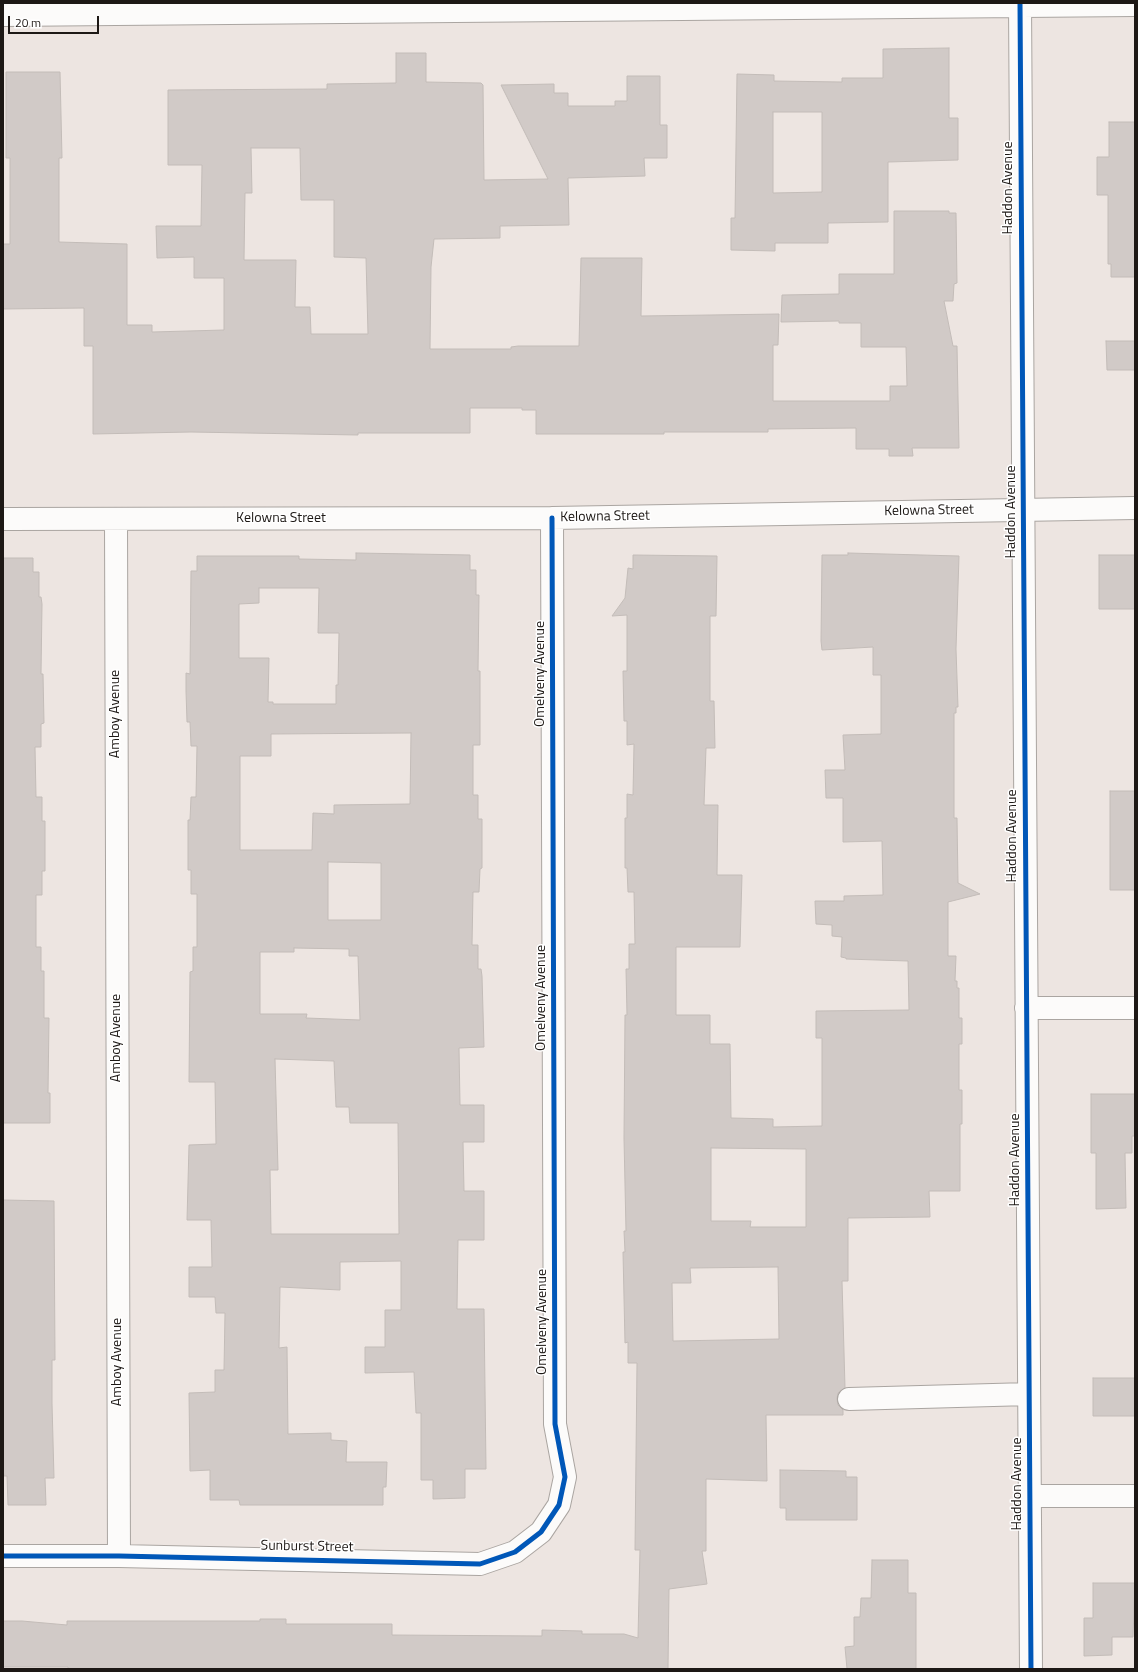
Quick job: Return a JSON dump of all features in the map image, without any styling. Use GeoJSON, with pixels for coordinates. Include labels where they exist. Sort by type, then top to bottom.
{"type":"FeatureCollection","features":[{"type":"Feature","properties":{"kind":"street","name":"Haddon Avenue"},"geometry":{"type":"LineString","coordinates":[[1020,5],[1031,1669]]}},
{"type":"Feature","properties":{"kind":"street"},"geometry":{"type":"LineString","coordinates":[[3,15],[110,9],[1135,5]]}},
{"type":"Feature","properties":{"kind":"street","name":"Kelowna Street"},"geometry":{"type":"LineString","coordinates":[[3,519],[116,520],[552,518],[1135,508]]}},
{"type":"Feature","properties":{"kind":"street","name":"Omelveny Avenue"},"geometry":{"type":"LineString","coordinates":[[552,518],[555,1424],[565,1477]]}},
{"type":"Feature","properties":{"kind":"street","name":"Amboy Avenue"},"geometry":{"type":"LineString","coordinates":[[116,520],[119,1556]]}},
{"type":"Feature","properties":{"kind":"street"},"geometry":{"type":"LineString","coordinates":[[1026,1008],[1135,1008]]}},
{"type":"Feature","properties":{"kind":"street"},"geometry":{"type":"LineString","coordinates":[[849,1399],[1029,1394]]}},
{"type":"Feature","properties":{"kind":"street","name":"Sunburst Street"},"geometry":{"type":"LineString","coordinates":[[3,1556],[119,1556],[480,1564],[515,1552],[541,1532],[559,1506],[565,1477]]}},
{"type":"Feature","properties":{"kind":"street"},"geometry":{"type":"LineString","coordinates":[[1030,1496],[1135,1496]]}},
{"type":"Feature","properties":{"kind":"building"},"geometry":{"type":"Polygon","coordinates":[[[949,48],[949,118],[958,118],[958,160],[888,162],[888,222],[828,223],[828,243],[775,243],[775,251],[731,250],[731,218],[735,218],[737,74],[774,75],[774,81],[842,82],[842,78],[883,78],[883,49],[949,48]],[[773,112],[773,193],[822,192],[822,112],[773,112]]]}},
{"type":"Feature","properties":{"kind":"building"},"geometry":{"type":"Polygon","coordinates":[[[396,53],[426,53],[426,82],[481,83],[483,85],[484,180],[548,179],[501,85],[554,84],[554,93],[568,93],[568,106],[615,106],[615,101],[627,101],[627,76],[660,76],[660,125],[667,125],[667,158],[644,158],[645,176],[568,178],[569,225],[500,226],[500,238],[434,239],[431,267],[430,349],[511,349],[511,347],[518,346],[579,346],[581,258],[642,258],[641,316],[779,314],[778,345],[773,345],[773,401],[890,401],[890,386],[907,386],[906,347],[861,347],[861,323],[839,323],[839,321],[781,322],[782,295],[839,294],[839,274],[894,274],[894,211],[949,211],[949,213],[956,213],[957,283],[954,284],[953,301],[944,301],[953,346],[957,346],[959,448],[912,448],[913,456],[889,456],[889,449],[856,449],[856,428],[768,429],[768,432],[664,432],[664,434],[536,434],[536,410],[522,410],[522,408],[470,408],[470,433],[358,433],[358,435],[191,432],[93,434],[93,346],[84,346],[84,308],[3,309],[3,244],[10,244],[10,158],[6,158],[6,72],[60,72],[62,158],[59,158],[59,242],[127,244],[127,325],[152,325],[152,332],[224,330],[224,278],[194,278],[194,257],[157,258],[156,226],[201,226],[202,165],[168,165],[168,90],[327,89],[327,84],[396,83],[396,53]],[[251,148],[252,193],[245,193],[244,260],[296,260],[295,307],[310,307],[311,334],[368,334],[366,258],[334,257],[334,200],[301,200],[300,148],[251,148]]]}},
{"type":"Feature","properties":{"kind":"building"},"geometry":{"type":"Polygon","coordinates":[[[1109,122],[1135,122],[1135,277],[1111,277],[1111,264],[1108,264],[1108,195],[1097,195],[1097,157],[1109,157],[1109,122]]]}},
{"type":"Feature","properties":{"kind":"building"},"geometry":{"type":"Polygon","coordinates":[[[1106,341],[1135,341],[1135,370],[1107,370],[1106,341]]]}},
{"type":"Feature","properties":{"kind":"building"},"geometry":{"type":"Polygon","coordinates":[[[356,553],[470,555],[470,570],[476,570],[476,595],[479,595],[478,671],[480,671],[480,745],[473,745],[473,795],[478,795],[478,819],[482,819],[482,868],[480,869],[479,892],[473,892],[472,945],[478,945],[478,969],[481,969],[482,976],[484,1047],[459,1048],[460,1105],[484,1105],[484,1142],[463,1142],[464,1191],[484,1191],[484,1240],[458,1240],[457,1309],[484,1309],[486,1469],[465,1469],[465,1498],[433,1499],[433,1480],[421,1480],[421,1413],[416,1413],[414,1372],[365,1373],[365,1347],[385,1347],[385,1310],[401,1310],[401,1261],[340,1262],[340,1290],[280,1287],[279,1348],[287,1347],[288,1434],[331,1433],[331,1440],[347,1441],[346,1462],[387,1462],[386,1487],[383,1487],[383,1505],[240,1505],[239,1500],[210,1500],[210,1470],[190,1471],[189,1393],[215,1392],[215,1370],[224,1370],[225,1313],[216,1313],[215,1297],[189,1297],[189,1267],[212,1267],[211,1220],[187,1220],[189,1145],[216,1144],[215,1082],[189,1082],[190,972],[193,971],[193,947],[197,947],[197,894],[191,894],[191,870],[188,870],[188,820],[190,820],[191,797],[196,797],[197,746],[191,746],[190,722],[187,722],[186,673],[190,674],[191,571],[197,571],[197,556],[299,556],[299,559],[356,560],[356,553]],[[259,588],[259,603],[239,604],[239,658],[269,658],[268,702],[273,702],[273,704],[336,704],[339,633],[318,633],[319,588],[259,588]],[[411,733],[271,734],[271,756],[240,756],[240,850],[312,850],[313,813],[334,814],[334,805],[410,804],[411,733]],[[328,862],[328,920],[381,920],[381,863],[328,862]],[[294,948],[294,952],[260,952],[260,1014],[307,1014],[306,1018],[360,1020],[358,956],[349,956],[349,949],[294,948]],[[275,1059],[278,1170],[270,1170],[271,1234],[399,1234],[398,1123],[350,1123],[349,1107],[336,1107],[334,1061],[275,1059]]]}},
{"type":"Feature","properties":{"kind":"building"},"geometry":{"type":"Polygon","coordinates":[[[848,553],[959,556],[956,649],[958,707],[956,707],[956,713],[954,713],[954,818],[957,818],[958,883],[980,894],[948,902],[948,956],[956,956],[955,981],[957,981],[957,988],[959,988],[959,1018],[962,1018],[962,1044],[959,1044],[959,1090],[962,1090],[962,1124],[960,1124],[960,1191],[929,1191],[930,1217],[848,1218],[848,1281],[842,1281],[845,1388],[838,1393],[837,1399],[838,1405],[843,1410],[843,1415],[766,1415],[767,1481],[706,1479],[706,1551],[702,1551],[707,1584],[669,1589],[668,1669],[68,1669],[68,1667],[3,1667],[3,1621],[67,1625],[67,1621],[260,1621],[260,1619],[286,1619],[286,1624],[392,1624],[392,1635],[542,1636],[542,1630],[582,1631],[582,1634],[624,1634],[638,1638],[640,1550],[635,1550],[637,1363],[628,1363],[628,1342],[625,1343],[623,1252],[625,1252],[624,1231],[626,1231],[624,1138],[625,1015],[627,1015],[626,969],[629,969],[629,944],[635,944],[634,892],[628,892],[627,868],[625,868],[625,818],[627,818],[627,794],[633,795],[634,744],[627,745],[627,721],[624,721],[623,671],[627,671],[627,615],[612,616],[625,598],[628,568],[633,569],[633,555],[717,556],[716,616],[710,616],[710,701],[714,701],[715,748],[706,748],[704,805],[718,805],[717,875],[742,875],[740,947],[676,947],[676,1015],[710,1015],[710,1044],[730,1044],[731,1118],[773,1119],[773,1127],[822,1126],[822,1038],[816,1038],[816,1011],[909,1010],[908,961],[846,959],[841,957],[842,937],[832,936],[832,925],[816,924],[815,901],[844,901],[844,896],[883,895],[882,841],[843,842],[843,798],[826,798],[825,770],[845,770],[843,735],[881,734],[881,675],[873,675],[873,647],[822,650],[822,555],[848,555],[848,553]],[[711,1148],[711,1221],[751,1221],[750,1227],[806,1227],[806,1149],[711,1148]],[[778,1267],[690,1268],[691,1283],[672,1283],[673,1341],[779,1339],[778,1267]]]}},
{"type":"Feature","properties":{"kind":"building"},"geometry":{"type":"Polygon","coordinates":[[[1099,555],[1135,555],[1135,609],[1099,609],[1099,555]]]}},
{"type":"Feature","properties":{"kind":"building"},"geometry":{"type":"Polygon","coordinates":[[[3,558],[33,558],[33,572],[39,572],[39,597],[41,597],[42,604],[41,674],[43,674],[44,723],[41,724],[41,747],[35,747],[36,797],[42,797],[42,821],[45,821],[45,871],[42,871],[42,895],[36,895],[36,947],[41,947],[41,971],[44,971],[44,1018],[49,1018],[48,1093],[50,1093],[50,1123],[3,1123],[3,558]]]}},
{"type":"Feature","properties":{"kind":"building"},"geometry":{"type":"Polygon","coordinates":[[[1110,791],[1135,791],[1135,890],[1110,890],[1110,791]]]}},
{"type":"Feature","properties":{"kind":"building"},"geometry":{"type":"Polygon","coordinates":[[[1091,1094],[1135,1094],[1135,1136],[1132,1136],[1132,1153],[1125,1153],[1126,1208],[1096,1209],[1096,1153],[1091,1153],[1091,1094]]]}},
{"type":"Feature","properties":{"kind":"building"},"geometry":{"type":"Polygon","coordinates":[[[3,1200],[54,1201],[55,1360],[52,1360],[52,1403],[54,1478],[45,1478],[46,1505],[8,1505],[7,1476],[4,1476],[3,1469],[3,1200]]]}},
{"type":"Feature","properties":{"kind":"building"},"geometry":{"type":"Polygon","coordinates":[[[1093,1378],[1135,1378],[1135,1416],[1093,1416],[1093,1378]]]}},
{"type":"Feature","properties":{"kind":"building"},"geometry":{"type":"Polygon","coordinates":[[[780,1470],[846,1471],[846,1477],[857,1477],[857,1520],[786,1520],[786,1508],[780,1508],[780,1470]]]}},
{"type":"Feature","properties":{"kind":"building"},"geometry":{"type":"Polygon","coordinates":[[[872,1560],[908,1560],[908,1593],[916,1593],[916,1669],[847,1669],[845,1647],[854,1646],[854,1617],[860,1617],[861,1598],[871,1598],[872,1560]]]}},
{"type":"Feature","properties":{"kind":"building"},"geometry":{"type":"Polygon","coordinates":[[[1093,1583],[1135,1583],[1133,1637],[1112,1637],[1112,1655],[1084,1656],[1084,1618],[1093,1618],[1093,1583]]]}},
{"type":"Feature","properties":{"kind":"cycle path"},"geometry":{"type":"LineString","coordinates":[[1020,3],[1031,1669]]}},
{"type":"Feature","properties":{"kind":"cycle path"},"geometry":{"type":"LineString","coordinates":[[3,1556],[119,1556],[480,1564],[515,1552],[541,1532],[559,1505],[565,1477],[555,1424],[552,518]]}}]}
